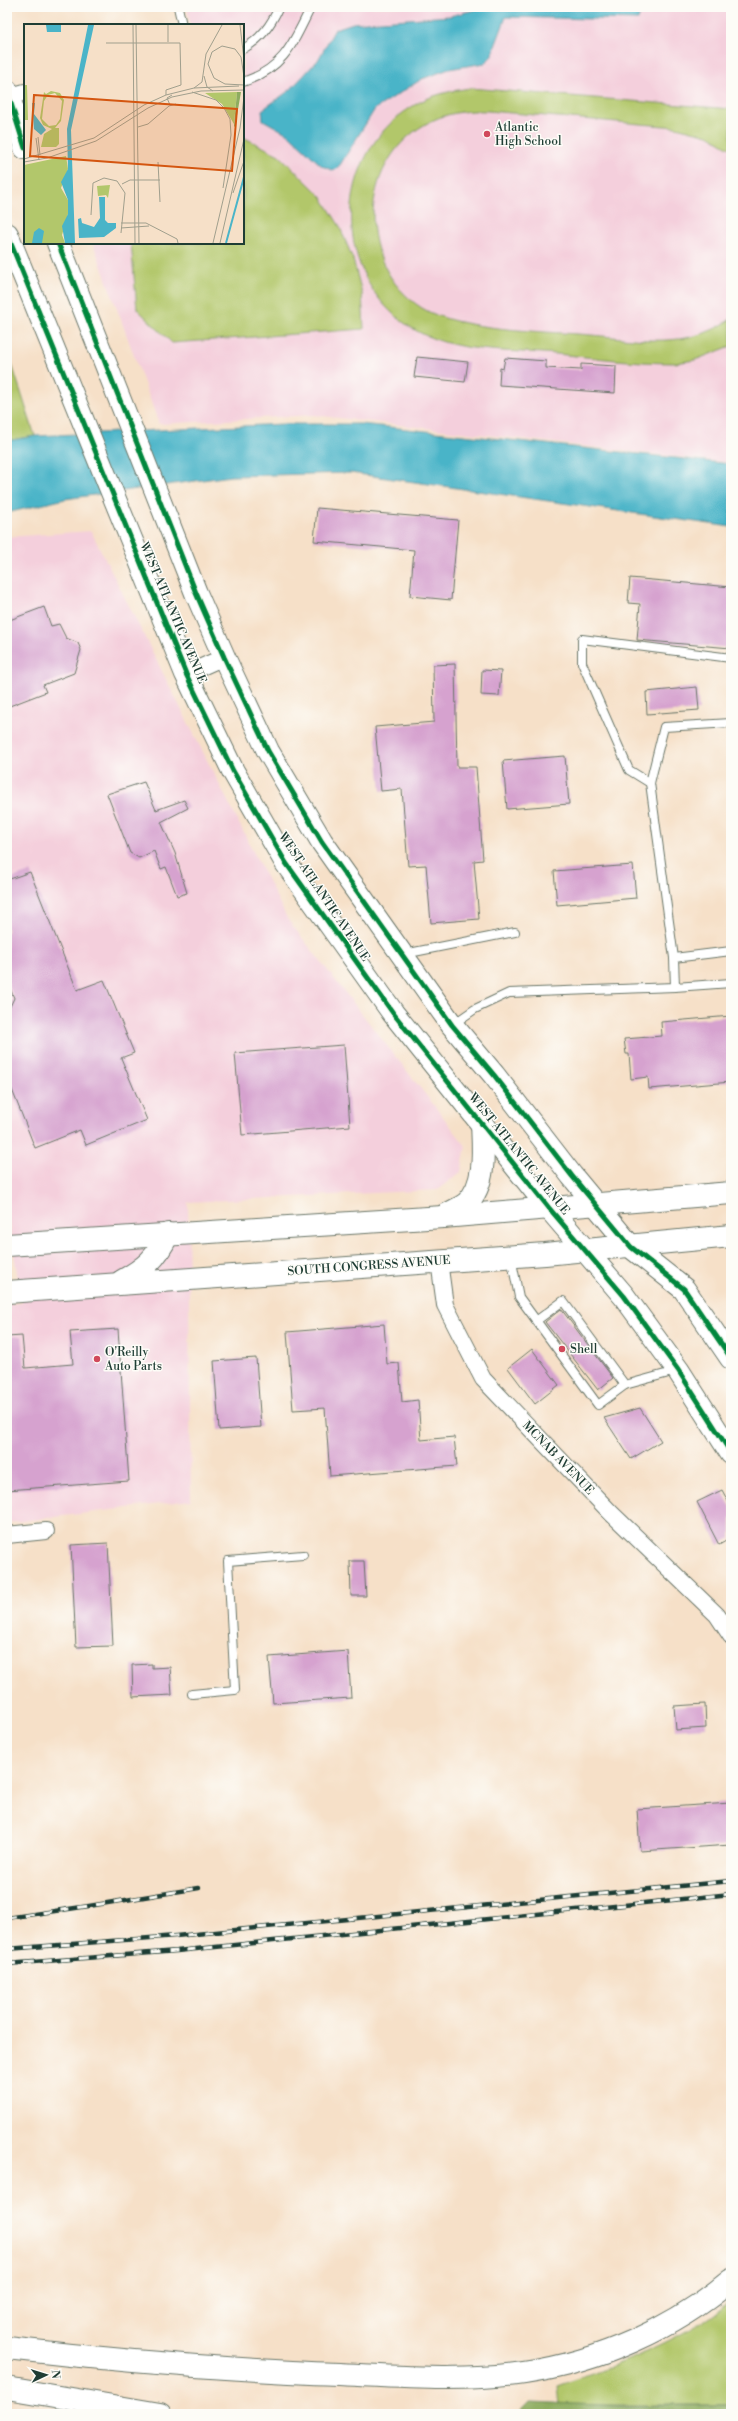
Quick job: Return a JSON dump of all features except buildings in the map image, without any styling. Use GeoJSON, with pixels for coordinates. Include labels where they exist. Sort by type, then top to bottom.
{"type":"FeatureCollection","features":[{"type":"Feature","properties":{"kind":"main road"},"geometry":{"type":"LineString","coordinates":[[12,94],[16,121],[24,145]]}},
{"type":"Feature","properties":{"kind":"main road","name":"WEST ATLANTIC AVENUE"},"geometry":{"type":"LineString","coordinates":[[7,234],[186,674],[234,771],[286,863],[393,1013],[549,1208],[624,1296],[678,1370],[731,1452]]}},
{"type":"Feature","properties":{"kind":"main road"},"geometry":{"type":"LineString","coordinates":[[58,244],[124,405],[196,593],[224,657],[268,751],[322,842],[452,1025],[494,1075],[595,1205],[631,1247],[684,1289],[731,1358]]}},
{"type":"Feature","properties":{"kind":"main road"},"geometry":{"type":"LineString","coordinates":[[443,1217],[467,1203],[478,1185],[483,1159],[482,1123]]}},
{"type":"Feature","properties":{"kind":"main road"},"geometry":{"type":"LineString","coordinates":[[7,1246],[168,1234],[443,1217],[731,1193]]}},
{"type":"Feature","properties":{"kind":"main road"},"geometry":{"type":"LineString","coordinates":[[119,1283],[144,1268],[159,1252],[168,1234]]}},
{"type":"Feature","properties":{"kind":"main road","name":"SOUTH CONGRESS AVENUE"},"geometry":{"type":"LineString","coordinates":[[7,1292],[631,1247],[731,1236]]}},
{"type":"Feature","properties":{"kind":"main road"},"geometry":{"type":"LineString","coordinates":[[7,2348],[111,2360],[236,2370],[426,2377],[499,2376],[544,2370],[615,2348],[681,2316],[731,2280]]}},
{"type":"Feature","properties":{"kind":"main road"},"geometry":{"type":"LineString","coordinates":[[7,2388],[160,2414]]}},
{"type":"Feature","properties":{"kind":"street","name":"WEST ATLANTIC AVENUE"},"geometry":{"type":"LineString","coordinates":[[186,674],[224,657]]}},
{"type":"Feature","properties":{"kind":"street","name":"MCNAB AVENUE"},"geometry":{"type":"LineString","coordinates":[[439,1261],[445,1305],[483,1379],[611,1514],[729,1627]]}},
{"type":"Feature","properties":{"kind":"street"},"geometry":{"type":"LineString","coordinates":[[7,1535],[46,1531]]}},
{"type":"Feature","properties":{"kind":"lane"},"geometry":{"type":"LineString","coordinates":[[178,7],[182,24]]}},
{"type":"Feature","properties":{"kind":"lane"},"geometry":{"type":"LineString","coordinates":[[244,48],[257,40],[266,30],[279,7]]}},
{"type":"Feature","properties":{"kind":"lane"},"geometry":{"type":"LineString","coordinates":[[244,82],[257,77],[277,65],[291,47],[309,11],[313,7]]}},
{"type":"Feature","properties":{"kind":"lane"},"geometry":{"type":"LineString","coordinates":[[650,783],[629,770],[582,663],[582,639],[731,658]]}},
{"type":"Feature","properties":{"kind":"lane"},"geometry":{"type":"LineString","coordinates":[[675,987],[674,958],[650,783],[664,727],[731,723]]}},
{"type":"Feature","properties":{"kind":"lane"},"geometry":{"type":"LineString","coordinates":[[401,955],[515,932]]}},
{"type":"Feature","properties":{"kind":"lane"},"geometry":{"type":"LineString","coordinates":[[674,958],[731,952]]}},
{"type":"Feature","properties":{"kind":"lane"},"geometry":{"type":"LineString","coordinates":[[452,1025],[474,1009],[509,993],[675,987],[731,983]]}},
{"type":"Feature","properties":{"kind":"lane"},"geometry":{"type":"LineString","coordinates":[[510,1256],[519,1298],[536,1321],[552,1337],[568,1357],[582,1377],[598,1405],[625,1385],[678,1370]]}},
{"type":"Feature","properties":{"kind":"lane"},"geometry":{"type":"LineString","coordinates":[[536,1321],[563,1301],[574,1322],[604,1361],[625,1385]]}},
{"type":"Feature","properties":{"kind":"lane"},"geometry":{"type":"LineString","coordinates":[[192,1694],[236,1690],[228,1561],[303,1555]]}},
{"type":"Feature","properties":{"kind":"shaded area","name":"Atlantic High School"},"geometry":{"type":"Polygon","coordinates":[[[187,7],[731,7],[731,463],[313,415],[159,424],[93,244],[244,244],[244,24],[190,24],[187,7]]]}},
{"type":"Feature","properties":{"kind":"shaded area"},"geometry":{"type":"Polygon","coordinates":[[[91,531],[288,920],[466,1146],[461,1172],[437,1190],[188,1202],[191,1500],[7,1523],[7,1304],[22,1303],[7,1211],[7,537],[91,531]]]}},
{"type":"Feature","properties":{"kind":"green space"},"geometry":{"type":"Polygon","coordinates":[[[470,88],[731,109],[731,149],[708,135],[676,127],[488,111],[455,113],[439,118],[424,125],[402,143],[386,165],[377,189],[373,216],[376,242],[385,267],[400,290],[422,308],[438,316],[479,326],[503,329],[663,340],[681,339],[698,335],[714,329],[731,319],[731,346],[695,360],[675,363],[481,349],[444,342],[426,336],[410,327],[384,305],[366,278],[355,248],[352,216],[356,184],[367,154],[386,127],[413,106],[440,94],[470,88]]]}},
{"type":"Feature","properties":{"kind":"green space"},"geometry":{"type":"Polygon","coordinates":[[[244,138],[279,155],[321,196],[339,225],[353,259],[362,293],[364,329],[172,343],[137,309],[131,244],[244,244],[244,138]]]}},
{"type":"Feature","properties":{"kind":"green space"},"geometry":{"type":"Polygon","coordinates":[[[7,349],[35,436],[7,441],[7,349]]]}},
{"type":"Feature","properties":{"kind":"green space"},"geometry":{"type":"Polygon","coordinates":[[[731,2301],[731,2405],[559,2405],[557,2386],[626,2361],[670,2341],[712,2316],[731,2301]]]}},
{"type":"Feature","properties":{"kind":"green space"},"geometry":{"type":"Polygon","coordinates":[[[531,2402],[620,2406],[731,2405],[731,2414],[519,2414],[531,2402]]]}},
{"type":"Feature","properties":{"kind":"water"},"geometry":{"type":"Polygon","coordinates":[[[486,7],[642,7],[638,20],[506,17],[491,57],[485,63],[449,69],[422,79],[375,109],[340,165],[334,171],[322,166],[288,134],[263,120],[262,110],[290,90],[318,60],[335,29],[353,23],[450,16],[486,7]]]}},
{"type":"Feature","properties":{"kind":"water"},"geometry":{"type":"Polygon","coordinates":[[[283,424],[361,424],[731,464],[731,527],[351,473],[231,476],[65,499],[7,513],[7,441],[35,436],[283,424]]]}},
{"type":"Feature","properties":{"kind":"railway"},"geometry":{"type":"LineString","coordinates":[[7,1949],[176,1936],[731,1881]]}},
{"type":"Feature","properties":{"kind":"railway"},"geometry":{"type":"LineString","coordinates":[[7,1918],[199,1888]]}},
{"type":"Feature","properties":{"kind":"railway"},"geometry":{"type":"LineString","coordinates":[[7,1964],[177,1951],[731,1894]]}},
{"type":"Feature","properties":{"kind":"cycle path"},"geometry":{"type":"LineString","coordinates":[[7,91],[24,145]]}},
{"type":"Feature","properties":{"kind":"cycle path"},"geometry":{"type":"LineString","coordinates":[[7,234],[186,674],[233,771],[286,863],[393,1013],[549,1208],[624,1296],[678,1370],[731,1453]]}},
{"type":"Feature","properties":{"kind":"cycle path"},"geometry":{"type":"LineString","coordinates":[[58,244],[196,593],[224,657],[268,751],[322,842],[452,1025],[494,1075],[572,1176],[631,1247],[684,1289],[731,1358]]}},
{"type":"Feature","properties":{"kind":"place","name":"Atlantic High School"},"geometry":{"type":"Point","coordinates":[487,134]}},
{"type":"Feature","properties":{"kind":"place","name":"Shell"},"geometry":{"type":"Point","coordinates":[562,1349]}},
{"type":"Feature","properties":{"kind":"place","name":"O'Reilly Auto Parts"},"geometry":{"type":"Point","coordinates":[97,1359]}}]}
